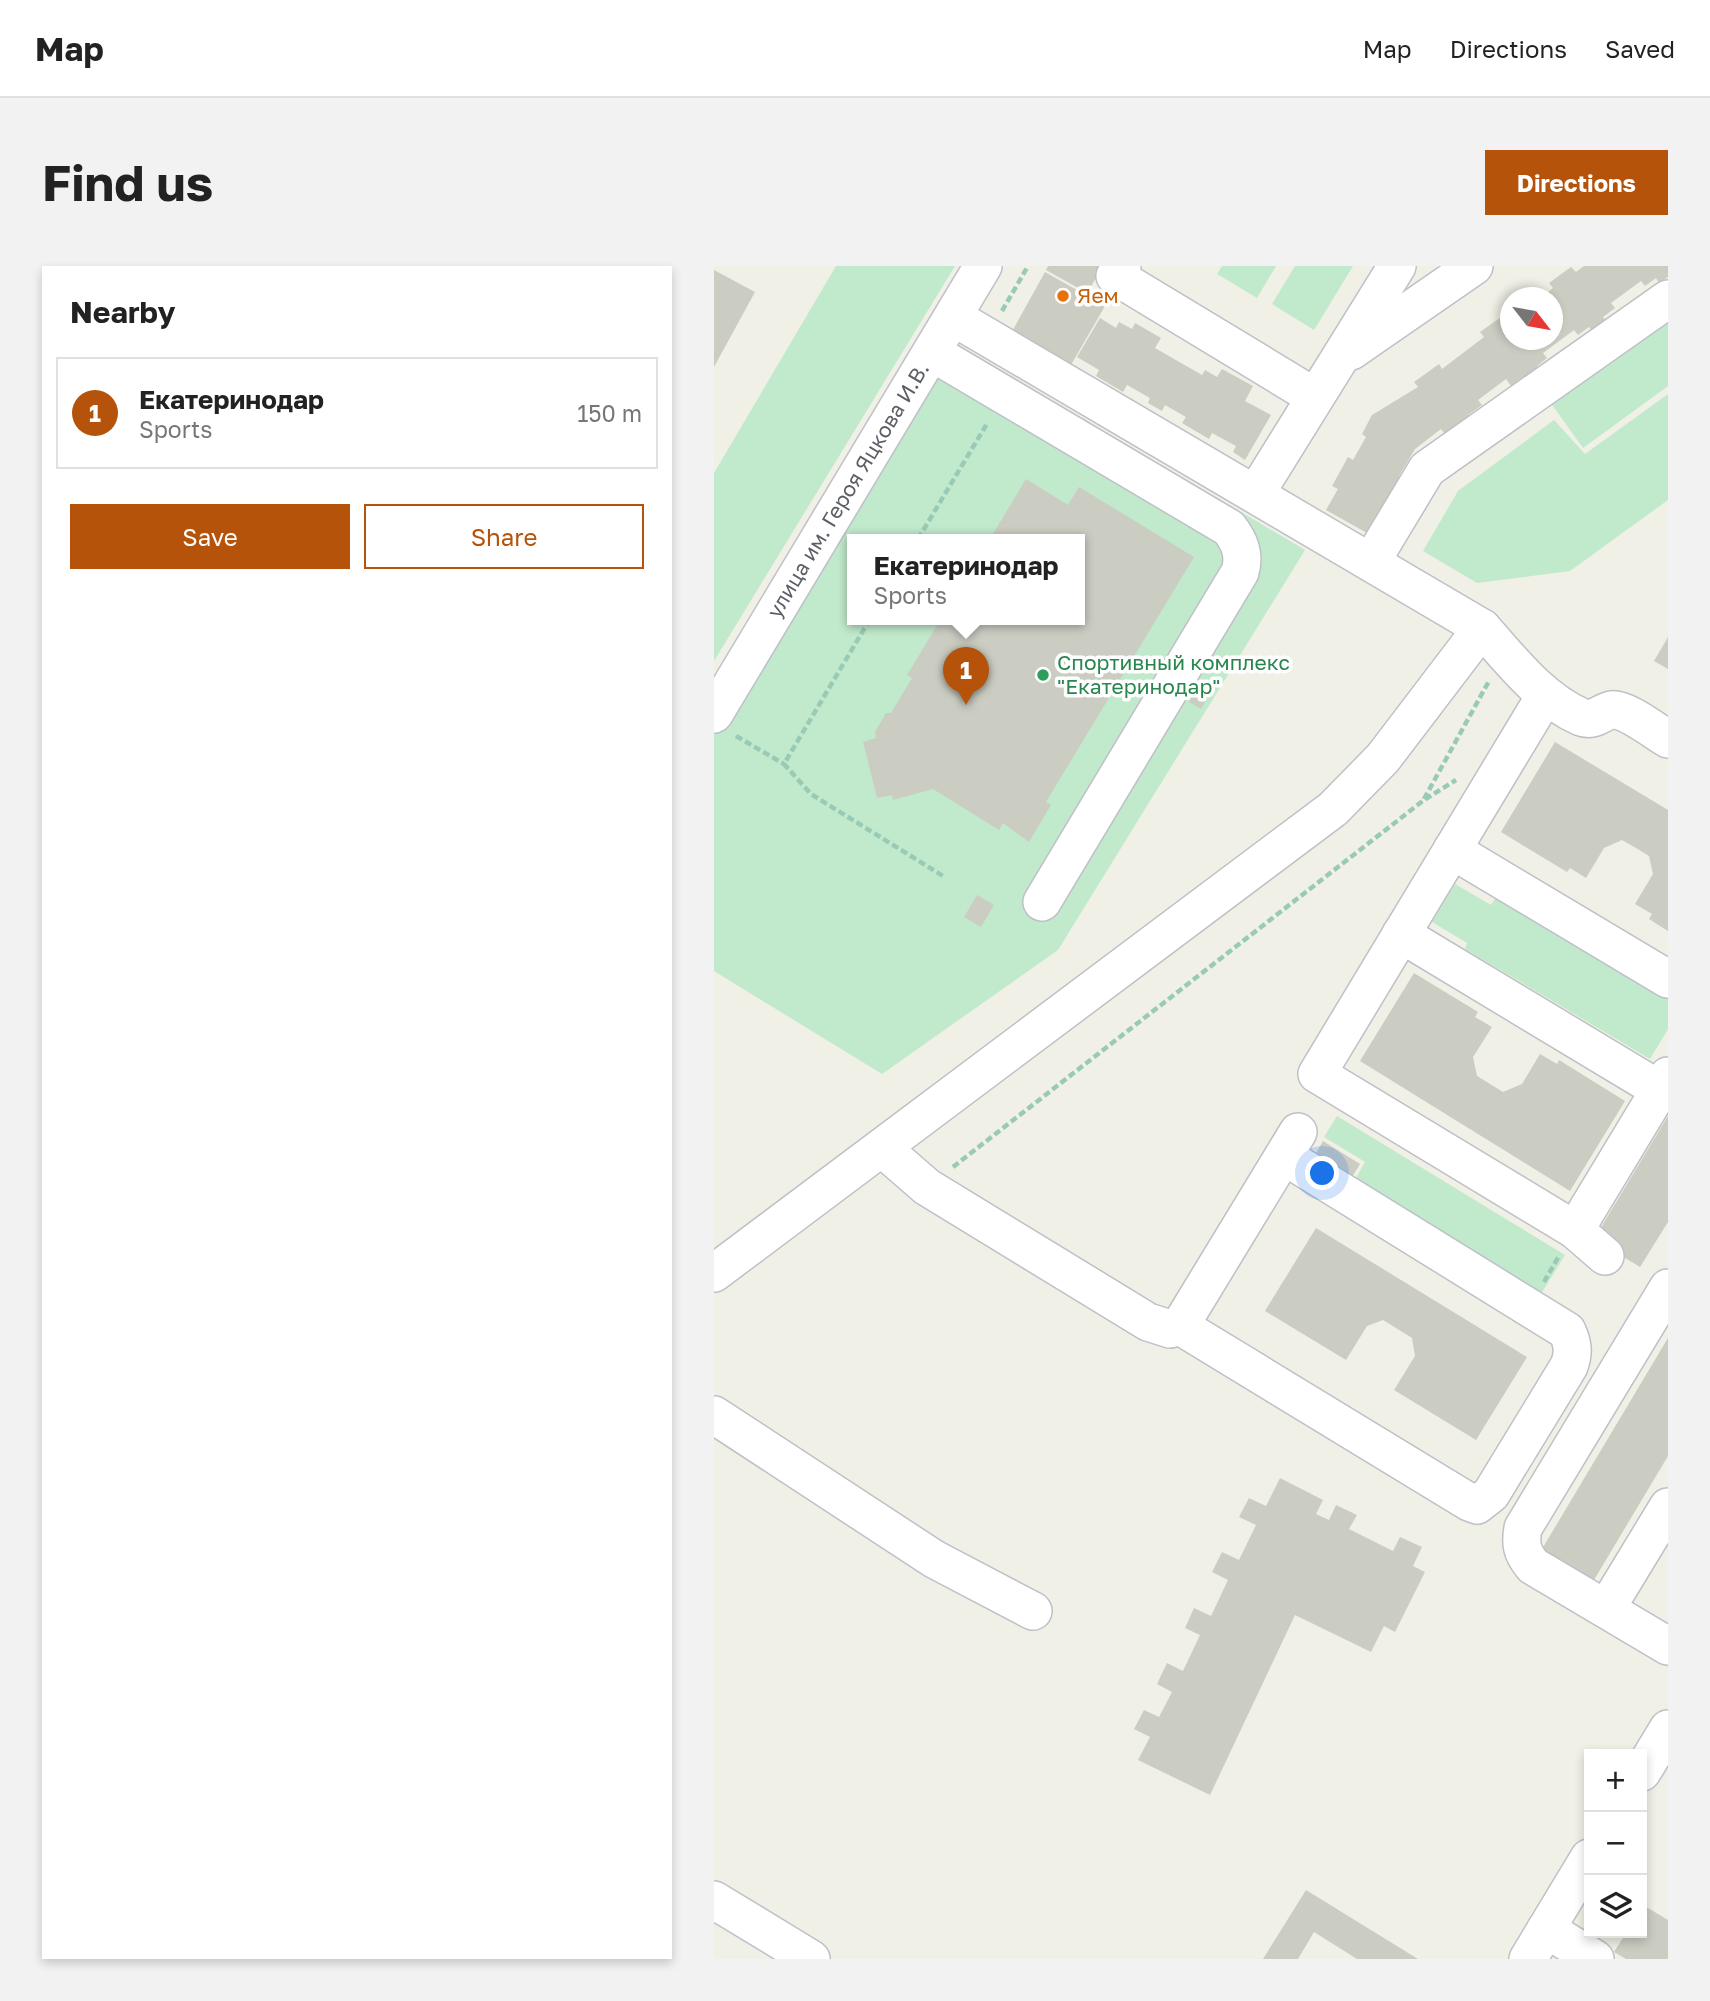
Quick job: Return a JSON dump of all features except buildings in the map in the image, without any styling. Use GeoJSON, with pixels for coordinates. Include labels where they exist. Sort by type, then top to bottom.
{"type":"FeatureCollection","features":[{"type":"Feature","properties":{"kind":"street","name":"улица им. Героя Яцкова И.В."},"geometry":{"type":"LineString","coordinates":[[723,724],[983,266]]}},
{"type":"Feature","properties":{"kind":"street"},"geometry":{"type":"LineString","coordinates":[[1122,266],[1115,276],[1315,397]]}},
{"type":"Feature","properties":{"kind":"street"},"geometry":{"type":"LineString","coordinates":[[1256,493],[1397,266]]}},
{"type":"Feature","properties":{"kind":"street"},"geometry":{"type":"LineString","coordinates":[[1340,359],[1442,280],[1474,266]]}},
{"type":"Feature","properties":{"kind":"street"},"geometry":{"type":"LineString","coordinates":[[1371,562],[1427,470],[1668,299]]}},
{"type":"Feature","properties":{"kind":"street"},"geometry":{"type":"LineString","coordinates":[[955,318],[1256,493],[1493,640],[1545,696],[1584,718],[1596,718],[1612,710],[1622,711],[1668,739]]}},
{"type":"Feature","properties":{"kind":"street"},"geometry":{"type":"LineString","coordinates":[[933,353],[1229,528],[1238,539],[1244,559],[1240,572],[1042,902]]}},
{"type":"Feature","properties":{"kind":"street"},"geometry":{"type":"LineString","coordinates":[[714,1273],[1332,809],[1493,640]]}},
{"type":"Feature","properties":{"kind":"street"},"geometry":{"type":"LineString","coordinates":[[1545,696],[1317,1074],[1575,1230],[1605,1256]]}},
{"type":"Feature","properties":{"kind":"street"},"geometry":{"type":"LineString","coordinates":[[1452,850],[1668,979]]}},
{"type":"Feature","properties":{"kind":"street"},"geometry":{"type":"LineString","coordinates":[[1401,934],[1664,1083],[1575,1230]]}},
{"type":"Feature","properties":{"kind":"street"},"geometry":{"type":"LineString","coordinates":[[882,1147],[927,1187],[1148,1322],[1170,1329],[1180,1326],[1291,1144],[1567,1331],[1573,1356],[1485,1501],[1477,1505],[1180,1326]]}},
{"type":"Feature","properties":{"kind":"street"},"geometry":{"type":"LineString","coordinates":[[1668,1288],[1523,1528],[1521,1543],[1524,1556],[1533,1566],[1668,1646]]}},
{"type":"Feature","properties":{"kind":"street"},"geometry":{"type":"LineString","coordinates":[[714,1415],[934,1559],[1033,1611]]}},
{"type":"Feature","properties":{"kind":"street"},"geometry":{"type":"LineString","coordinates":[[1606,1609],[1668,1507]]}},
{"type":"Feature","properties":{"kind":"street"},"geometry":{"type":"LineString","coordinates":[[1647,1764],[1668,1729]]}},
{"type":"Feature","properties":{"kind":"street"},"geometry":{"type":"LineString","coordinates":[[1584,1866],[1537,1944],[1595,1959]]}},
{"type":"Feature","properties":{"kind":"street"},"geometry":{"type":"LineString","coordinates":[[714,1900],[811,1959]]}},
{"type":"Feature","properties":{"kind":"path"},"geometry":{"type":"LineString","coordinates":[[987,336],[1028,266]]}},
{"type":"Feature","properties":{"kind":"path"},"geometry":{"type":"LineString","coordinates":[[921,534],[1004,395]]}},
{"type":"Feature","properties":{"kind":"path"},"geometry":{"type":"LineString","coordinates":[[784,764],[866,625]]}},
{"type":"Feature","properties":{"kind":"path"},"geometry":{"type":"LineString","coordinates":[[1424,800],[1493,640]]}},
{"type":"Feature","properties":{"kind":"path"},"geometry":{"type":"LineString","coordinates":[[723,724],[784,764],[811,794],[943,876]]}},
{"type":"Feature","properties":{"kind":"path"},"geometry":{"type":"LineString","coordinates":[[927,1187],[1424,800],[1459,778]]}},
{"type":"Feature","properties":{"kind":"green space"},"geometry":{"type":"Polygon","coordinates":[[[836,266],[955,266],[714,661],[714,473],[836,266]]]}},
{"type":"Feature","properties":{"kind":"green space"},"geometry":{"type":"Polygon","coordinates":[[[1222,266],[1276,266],[1257,298],[1217,274],[1222,266]]]}},
{"type":"Feature","properties":{"kind":"green space"},"geometry":{"type":"Polygon","coordinates":[[[1295,266],[1353,266],[1314,330],[1272,304],[1295,266]]]}},
{"type":"Feature","properties":{"kind":"green space"},"geometry":{"type":"Polygon","coordinates":[[[1662,314],[1668,323],[1668,386],[1583,448],[1550,402],[1662,314]]]}},
{"type":"Feature","properties":{"kind":"green space"},"geometry":{"type":"Polygon","coordinates":[[[944,336],[1305,550],[1058,950],[882,1074],[714,971],[714,720],[944,336]]]}},
{"type":"Feature","properties":{"kind":"green space"},"geometry":{"type":"Polygon","coordinates":[[[1668,394],[1668,500],[1570,571],[1477,583],[1423,551],[1458,491],[1554,420],[1585,454],[1668,394]]]}},
{"type":"Feature","properties":{"kind":"green space"},"geometry":{"type":"Polygon","coordinates":[[[1455,884],[1491,905],[1500,891],[1668,993],[1668,1029],[1650,1059],[1465,949],[1467,943],[1432,922],[1455,884]]]}},
{"type":"Feature","properties":{"kind":"green space"},"geometry":{"type":"Polygon","coordinates":[[[1337,1116],[1565,1255],[1539,1297],[1353,1183],[1365,1162],[1324,1137],[1337,1116]]]}},
{"type":"Feature","properties":{"kind":"place","name":"Яем"},"geometry":{"type":"Point","coordinates":[1063,296]}},
{"type":"Feature","properties":{"kind":"place","name":"Спортивный комплекс \"Екатеринодар\""},"geometry":{"type":"Point","coordinates":[1043,675]}},
{"type":"Feature","properties":{"kind":"place","name":"Екатеринодар"},"geometry":{"type":"Point","coordinates":[966,705]}}]}
